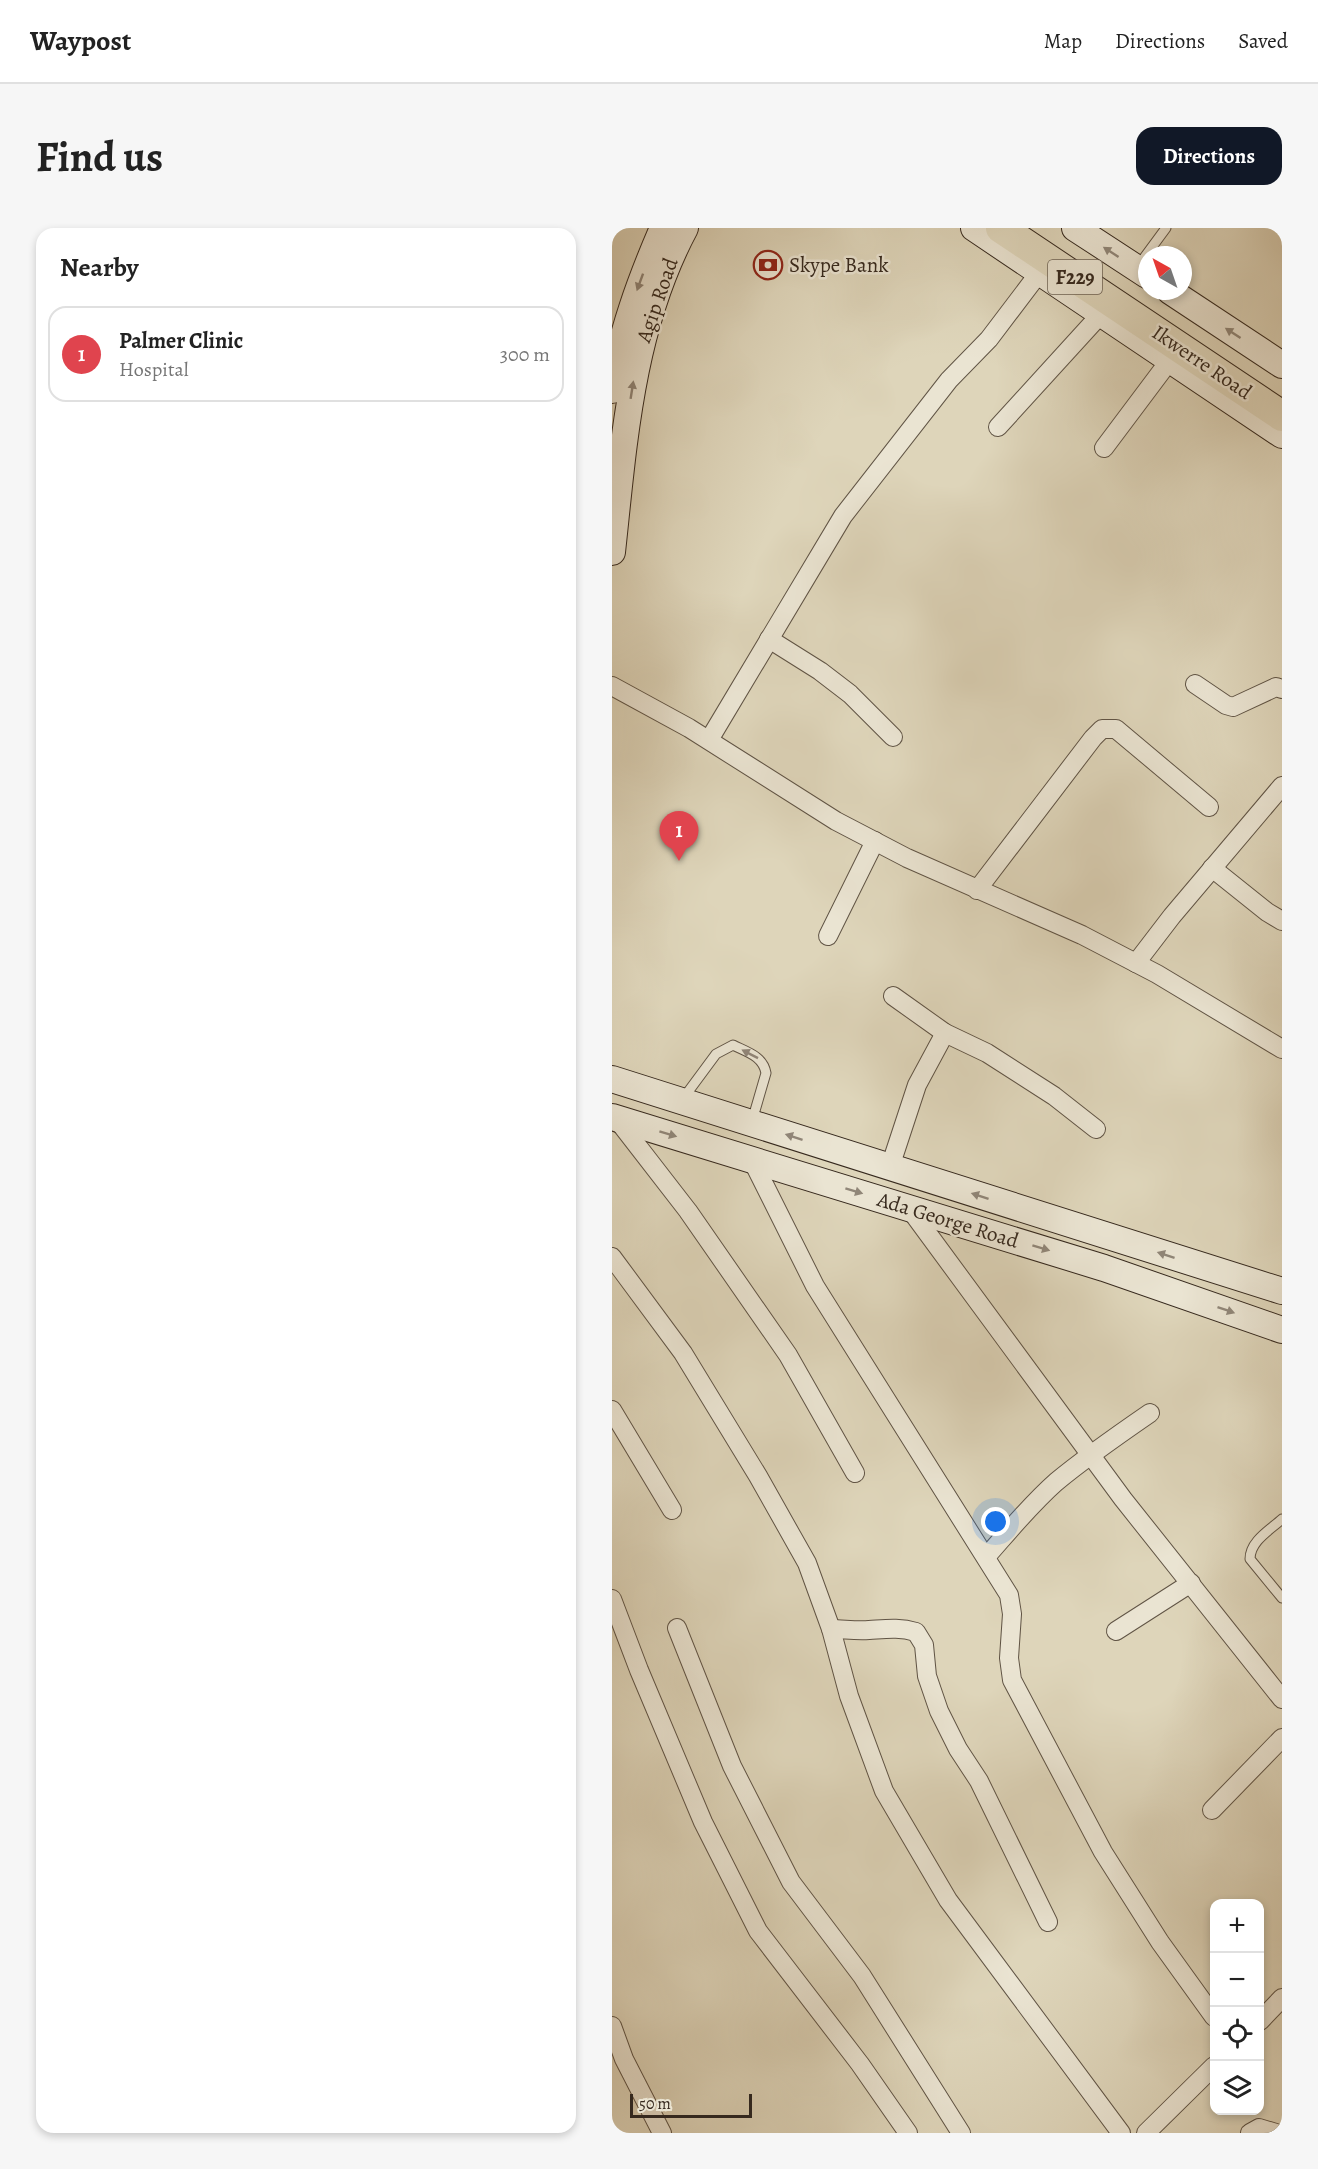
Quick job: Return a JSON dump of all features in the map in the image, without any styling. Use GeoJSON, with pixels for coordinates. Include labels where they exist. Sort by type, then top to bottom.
{"type":"FeatureCollection","features":[{"type":"Feature","properties":{"kind":"main road","name":"Agip Road"},"geometry":{"type":"LineString","coordinates":[[612,390],[625,328],[641,279],[663,228]]}},
{"type":"Feature","properties":{"kind":"main road","name":"Agip Road"},"geometry":{"type":"LineString","coordinates":[[612,552],[627,422],[643,333],[659,285],[685,228]]}},
{"type":"Feature","properties":{"kind":"main road"},"geometry":{"type":"LineString","coordinates":[[974,228],[1282,435]]}},
{"type":"Feature","properties":{"kind":"main road","name":"Ikwerre Road"},"geometry":{"type":"LineString","coordinates":[[1001,228],[1159,309],[1282,416]]}},
{"type":"Feature","properties":{"kind":"main road","name":"Ikwerre Road"},"geometry":{"type":"LineString","coordinates":[[1036,228],[1282,392]]}},
{"type":"Feature","properties":{"kind":"main road"},"geometry":{"type":"LineString","coordinates":[[1075,228],[1138,269]]}},
{"type":"Feature","properties":{"kind":"main road"},"geometry":{"type":"LineString","coordinates":[[1159,309],[1282,365]]}},
{"type":"Feature","properties":{"kind":"main road","name":"Ada George Road"},"geometry":{"type":"LineString","coordinates":[[612,1079],[1282,1291]]}},
{"type":"Feature","properties":{"kind":"main road","name":"Ada George Road"},"geometry":{"type":"LineString","coordinates":[[614,1118],[1104,1268],[1282,1330]]}},
{"type":"Feature","properties":{"kind":"street"},"geometry":{"type":"LineString","coordinates":[[709,740],[843,516],[949,380],[989,339],[1039,273]]}},
{"type":"Feature","properties":{"kind":"street"},"geometry":{"type":"LineString","coordinates":[[998,427],[1101,314]]}},
{"type":"Feature","properties":{"kind":"street"},"geometry":{"type":"LineString","coordinates":[[1104,448],[1170,360]]}},
{"type":"Feature","properties":{"kind":"street"},"geometry":{"type":"LineString","coordinates":[[769,639],[820,671],[850,694],[893,737]]}},
{"type":"Feature","properties":{"kind":"street"},"geometry":{"type":"LineString","coordinates":[[1195,684],[1226,705],[1233,707],[1276,687],[1282,688]]}},
{"type":"Feature","properties":{"kind":"street"},"geometry":{"type":"LineString","coordinates":[[612,686],[709,740],[836,821],[907,858],[1082,935],[1136,963],[1282,1048]]}},
{"type":"Feature","properties":{"kind":"street"},"geometry":{"type":"LineString","coordinates":[[977,890],[1102,729],[1116,729],[1209,807]]}},
{"type":"Feature","properties":{"kind":"street"},"geometry":{"type":"LineString","coordinates":[[1136,963],[1212,868],[1279,794]]}},
{"type":"Feature","properties":{"kind":"street"},"geometry":{"type":"LineString","coordinates":[[828,936],[875,841]]}},
{"type":"Feature","properties":{"kind":"street"},"geometry":{"type":"LineString","coordinates":[[1212,868],[1267,912],[1282,921]]}},
{"type":"Feature","properties":{"kind":"street"},"geometry":{"type":"LineString","coordinates":[[893,996],[945,1033],[987,1053],[1054,1096],[1096,1129]]}},
{"type":"Feature","properties":{"kind":"street"},"geometry":{"type":"LineString","coordinates":[[890,1167],[917,1085],[945,1033]]}},
{"type":"Feature","properties":{"kind":"street"},"geometry":{"type":"LineString","coordinates":[[614,1118],[688,1211],[769,1327],[788,1355],[855,1473]]}},
{"type":"Feature","properties":{"kind":"street"},"geometry":{"type":"LineString","coordinates":[[752,1160],[815,1286],[1009,1595],[1012,1614],[1009,1658],[1012,1680],[1103,1852],[1160,1942],[1210,2010]]}},
{"type":"Feature","properties":{"kind":"street"},"geometry":{"type":"LineString","coordinates":[[909,1208],[1123,1499],[1282,1699]]}},
{"type":"Feature","properties":{"kind":"street"},"geometry":{"type":"LineString","coordinates":[[612,1257],[683,1353],[758,1476],[807,1563],[831,1629],[849,1696],[884,1791],[948,1900],[1121,2133]]}},
{"type":"Feature","properties":{"kind":"street"},"geometry":{"type":"LineString","coordinates":[[612,1410],[672,1510]]}},
{"type":"Feature","properties":{"kind":"street"},"geometry":{"type":"LineString","coordinates":[[986,1557],[1025,1512],[1055,1483],[1090,1454],[1150,1413]]}},
{"type":"Feature","properties":{"kind":"street"},"geometry":{"type":"LineString","coordinates":[[1116,1631],[1191,1583]]}},
{"type":"Feature","properties":{"kind":"street"},"geometry":{"type":"LineString","coordinates":[[612,1599],[639,1670],[703,1822],[758,1931],[860,2064],[908,2133]]}},
{"type":"Feature","properties":{"kind":"street"},"geometry":{"type":"LineString","coordinates":[[677,1628],[732,1767],[791,1882],[862,1976],[961,2133]]}},
{"type":"Feature","properties":{"kind":"street"},"geometry":{"type":"LineString","coordinates":[[831,1629],[896,1628],[916,1632],[924,1645],[927,1676],[939,1711],[958,1749],[979,1781],[1048,1922]]}},
{"type":"Feature","properties":{"kind":"street"},"geometry":{"type":"LineString","coordinates":[[1212,1810],[1282,1738]]}},
{"type":"Feature","properties":{"kind":"street"},"geometry":{"type":"LineString","coordinates":[[1264,2017],[1282,1998]]}},
{"type":"Feature","properties":{"kind":"street"},"geometry":{"type":"LineString","coordinates":[[612,2026],[624,2059],[662,2133]]}},
{"type":"Feature","properties":{"kind":"street"},"geometry":{"type":"LineString","coordinates":[[1146,2133],[1210,2071]]}},
{"type":"Feature","properties":{"kind":"street"},"geometry":{"type":"LineString","coordinates":[[1250,2133],[1260,2128],[1276,2133]]}},
{"type":"Feature","properties":{"kind":"lane"},"geometry":{"type":"LineString","coordinates":[[1156,246],[1166,228]]}},
{"type":"Feature","properties":{"kind":"lane"},"geometry":{"type":"LineString","coordinates":[[681,1101],[716,1054],[734,1045],[761,1059],[766,1073],[751,1123]]}},
{"type":"Feature","properties":{"kind":"lane"},"geometry":{"type":"LineString","coordinates":[[1282,1519],[1254,1544],[1250,1552],[1250,1559],[1282,1598]]}},
{"type":"Feature","properties":{"kind":"place","name":"Skype Bank"},"geometry":{"type":"Point","coordinates":[768,265]}},
{"type":"Feature","properties":{"kind":"place","name":"Palmer Clinic"},"geometry":{"type":"Point","coordinates":[679,861]}}]}
